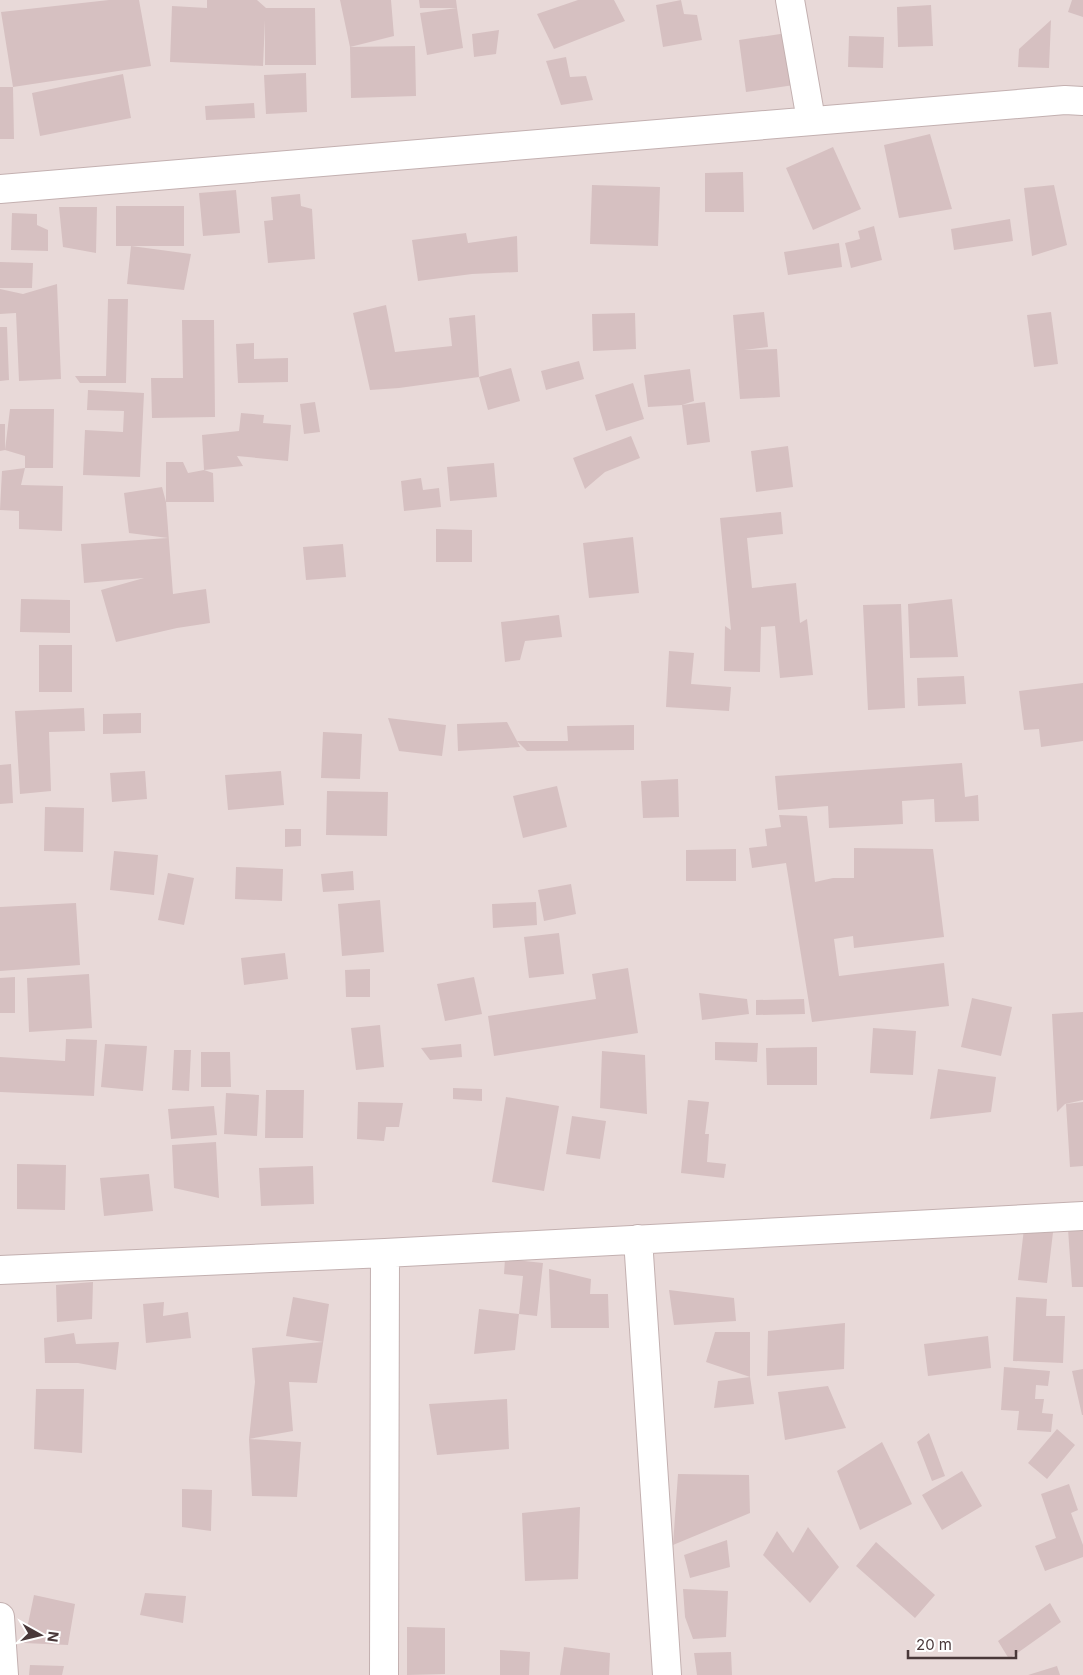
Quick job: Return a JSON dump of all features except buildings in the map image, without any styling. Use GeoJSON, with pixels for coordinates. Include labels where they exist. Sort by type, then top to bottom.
{"type":"FeatureCollection","features":[{"type":"Feature","properties":{"kind":"street"},"geometry":{"type":"LineString","coordinates":[[790,0],[811,120]]}},
{"type":"Feature","properties":{"kind":"street"},"geometry":{"type":"LineString","coordinates":[[0,188],[811,120],[1064,100],[1083,101]]}},
{"type":"Feature","properties":{"kind":"street"},"geometry":{"type":"LineString","coordinates":[[0,1270],[385,1253],[1083,1216]]}},
{"type":"Feature","properties":{"kind":"street"},"geometry":{"type":"LineString","coordinates":[[638,1239],[667,1675]]}},
{"type":"Feature","properties":{"kind":"street"},"geometry":{"type":"LineString","coordinates":[[384,1675],[385,1253]]}},
{"type":"Feature","properties":{"kind":"street"},"geometry":{"type":"LineString","coordinates":[[0,1617],[4,1675]]}},
{"type":"Feature","properties":{"kind":"shaded area"},"geometry":{"type":"Polygon","coordinates":[[[0,0],[1083,0],[1083,1675],[0,1675],[0,0]]]}}]}
